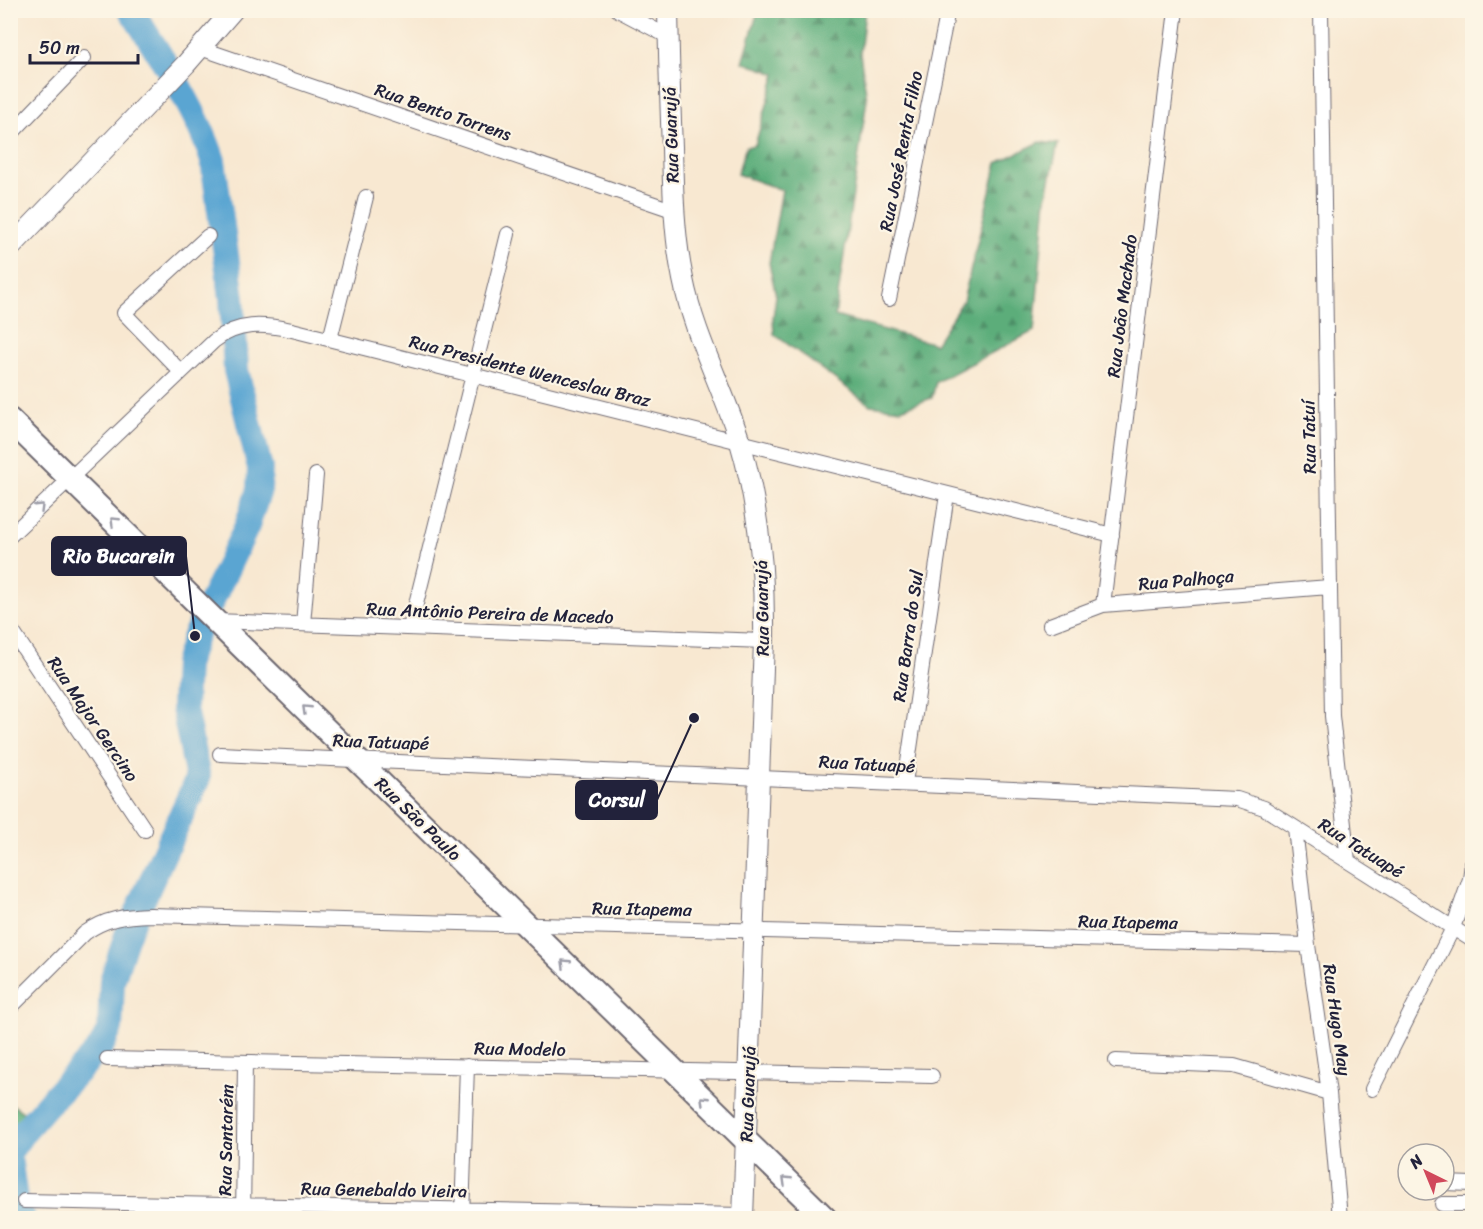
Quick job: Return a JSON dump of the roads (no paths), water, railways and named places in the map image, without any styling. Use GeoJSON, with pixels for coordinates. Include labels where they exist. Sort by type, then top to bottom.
{"type":"FeatureCollection","features":[{"type":"Feature","properties":{"kind":"main road","name":"Rua São Paulo"},"geometry":{"type":"LineString","coordinates":[[10,420],[825,1218]]}},
{"type":"Feature","properties":{"kind":"street"},"geometry":{"type":"LineString","coordinates":[[10,248],[166,86],[233,10]]}},
{"type":"Feature","properties":{"kind":"street"},"geometry":{"type":"LineString","coordinates":[[618,10],[669,37]]}},
{"type":"Feature","properties":{"kind":"street","name":"Rua Guarujá"},"geometry":{"type":"LineString","coordinates":[[668,10],[675,211],[677,245],[683,281],[740,442],[759,530],[764,641],[743,1217]]}},
{"type":"Feature","properties":{"kind":"street","name":"Rua José Renta Filho"},"geometry":{"type":"LineString","coordinates":[[889,299],[948,10]]}},
{"type":"Feature","properties":{"kind":"street","name":"Rua João Machado"},"geometry":{"type":"LineString","coordinates":[[1102,605],[1176,10]]}},
{"type":"Feature","properties":{"kind":"street","name":"Rua Tatuí"},"geometry":{"type":"LineString","coordinates":[[1321,10],[1332,716],[1348,861]]}},
{"type":"Feature","properties":{"kind":"street","name":"Rua Bento Torrens"},"geometry":{"type":"LineString","coordinates":[[200,48],[675,211]]}},
{"type":"Feature","properties":{"kind":"street"},"geometry":{"type":"LineString","coordinates":[[10,135],[84,58]]}},
{"type":"Feature","properties":{"kind":"street"},"geometry":{"type":"LineString","coordinates":[[330,339],[366,197]]}},
{"type":"Feature","properties":{"kind":"street"},"geometry":{"type":"LineString","coordinates":[[410,628],[507,234]]}},
{"type":"Feature","properties":{"kind":"street"},"geometry":{"type":"LineString","coordinates":[[181,372],[124,313],[208,236]]}},
{"type":"Feature","properties":{"kind":"street","name":"Rua Presidente Wenceslau Braz"},"geometry":{"type":"LineString","coordinates":[[10,536],[214,341],[235,328],[274,326],[1112,535]]}},
{"type":"Feature","properties":{"kind":"street"},"geometry":{"type":"LineString","coordinates":[[303,624],[316,475]]}},
{"type":"Feature","properties":{"kind":"street","name":"Rua Barra do Sul"},"geometry":{"type":"LineString","coordinates":[[905,783],[947,494]]}},
{"type":"Feature","properties":{"kind":"street","name":"Rua Palhoça"},"geometry":{"type":"LineString","coordinates":[[1050,625],[1102,605],[1329,587]]}},
{"type":"Feature","properties":{"kind":"street","name":"Rua Antônio Pereira de Macedo"},"geometry":{"type":"LineString","coordinates":[[208,614],[303,624],[764,641]]}},
{"type":"Feature","properties":{"kind":"street","name":"Rua Major Gercino"},"geometry":{"type":"LineString","coordinates":[[10,628],[145,830]]}},
{"type":"Feature","properties":{"kind":"street","name":"Rua Tatuapé"},"geometry":{"type":"LineString","coordinates":[[220,754],[1238,799],[1264,808],[1473,940]]}},
{"type":"Feature","properties":{"kind":"street","name":"Rua Hugo May"},"geometry":{"type":"LineString","coordinates":[[1295,828],[1308,945],[1329,1093],[1340,1218]]}},
{"type":"Feature","properties":{"kind":"street"},"geometry":{"type":"LineString","coordinates":[[1372,1089],[1453,928],[1470,879],[1473,863]]}},
{"type":"Feature","properties":{"kind":"street","name":"Rua Itapema"},"geometry":{"type":"LineString","coordinates":[[10,1008],[85,933],[96,925],[123,916],[525,924],[1308,945]]}},
{"type":"Feature","properties":{"kind":"street","name":"Rua Modelo"},"geometry":{"type":"LineString","coordinates":[[107,1059],[932,1076]]}},
{"type":"Feature","properties":{"kind":"street"},"geometry":{"type":"LineString","coordinates":[[1116,1061],[1234,1066],[1329,1093]]}},
{"type":"Feature","properties":{"kind":"street","name":"Rua Santarém"},"geometry":{"type":"LineString","coordinates":[[243,1212],[245,1062]]}},
{"type":"Feature","properties":{"kind":"street"},"geometry":{"type":"LineString","coordinates":[[462,1214],[467,1066]]}},
{"type":"Feature","properties":{"kind":"street"},"geometry":{"type":"LineString","coordinates":[[1456,1183],[1473,1184]]}},
{"type":"Feature","properties":{"kind":"street","name":"Rua Genebaldo Vieira"},"geometry":{"type":"LineString","coordinates":[[24,1201],[243,1212],[743,1217]]}},
{"type":"Feature","properties":{"kind":"street"},"geometry":{"type":"LineString","coordinates":[[1442,1204],[1473,1204]]}},
{"type":"Feature","properties":{"kind":"waterway"},"geometry":{"type":"LineString","coordinates":[[10,1151],[24,1131],[101,1047],[110,1028],[112,981],[127,935],[198,778],[184,708],[186,664],[195,636],[247,526],[259,490],[260,468],[236,370],[232,298],[213,161],[188,103],[131,10]]}},
{"type":"Feature","properties":{"kind":"waterway"},"geometry":{"type":"LineString","coordinates":[[10,1164],[15,1199],[23,1218]]}},
{"type":"Feature","properties":{"kind":"place","name":"Rio Bucarein"},"geometry":{"type":"Point","coordinates":[195,636]}},
{"type":"Feature","properties":{"kind":"place","name":"Corsul"},"geometry":{"type":"Point","coordinates":[694,718]}}]}
